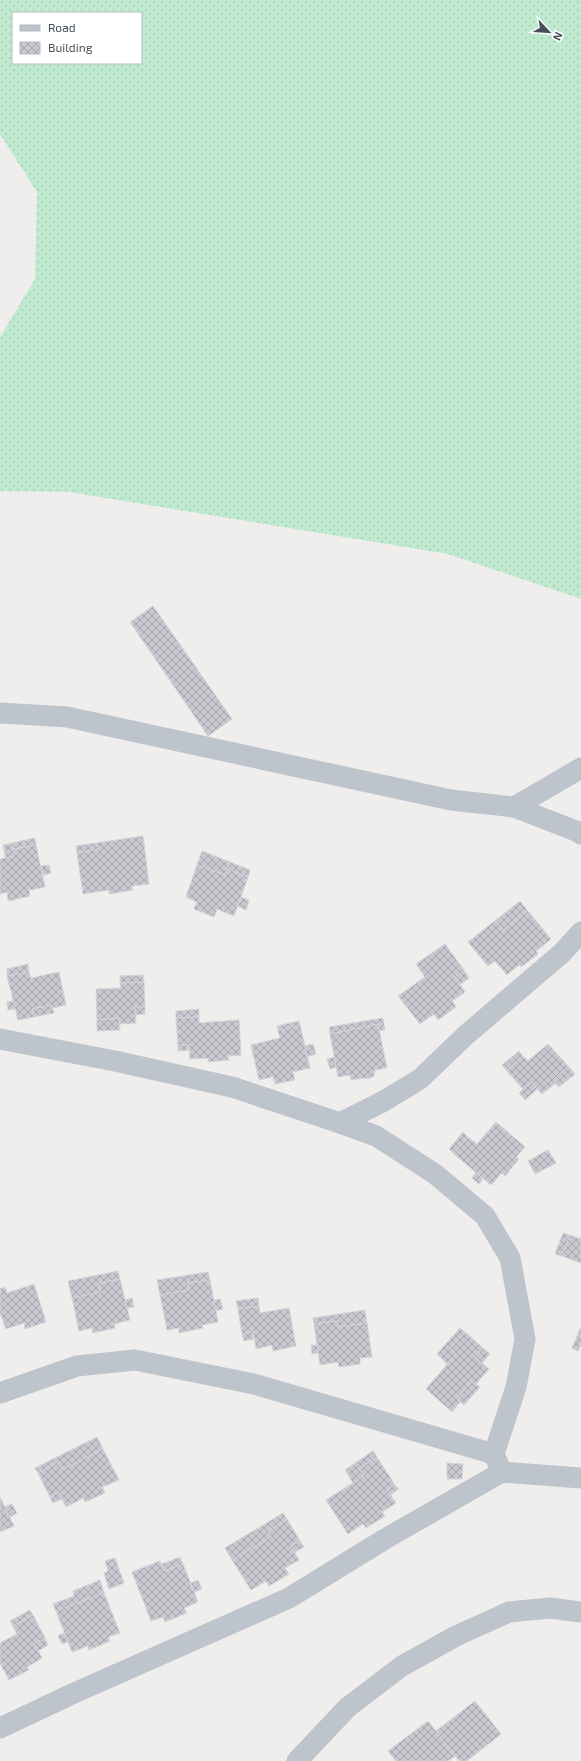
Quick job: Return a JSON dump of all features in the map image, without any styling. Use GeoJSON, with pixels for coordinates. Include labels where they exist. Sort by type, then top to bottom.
{"type":"FeatureCollection","features":[{"type":"Feature","properties":{"kind":"street"},"geometry":{"type":"LineString","coordinates":[[0,713],[67,717],[451,800],[514,807],[581,834]]}},
{"type":"Feature","properties":{"kind":"street"},"geometry":{"type":"LineString","coordinates":[[514,807],[581,768]]}},
{"type":"Feature","properties":{"kind":"street"},"geometry":{"type":"LineString","coordinates":[[340,1122],[384,1101],[420,1079],[472,1030],[562,953],[581,932]]}},
{"type":"Feature","properties":{"kind":"street"},"geometry":{"type":"LineString","coordinates":[[0,1039],[115,1061],[232,1087],[340,1122],[376,1136],[435,1174],[485,1216],[510,1258],[525,1339],[516,1387],[498,1463],[385,1539],[289,1598],[72,1694],[0,1728]]}},
{"type":"Feature","properties":{"kind":"street"},"geometry":{"type":"LineString","coordinates":[[0,1393],[77,1366],[135,1360],[254,1384],[498,1463],[581,1478]]}},
{"type":"Feature","properties":{"kind":"street"},"geometry":{"type":"LineString","coordinates":[[297,1761],[348,1707],[402,1666],[456,1636],[509,1612],[550,1608],[581,1612]]}},
{"type":"Feature","properties":{"kind":"green space"},"geometry":{"type":"Polygon","coordinates":[[[0,0],[581,0],[581,599],[448,554],[69,492],[0,491],[0,337],[35,279],[37,192],[0,134],[0,0]]]}},
{"type":"Feature","properties":{"kind":"building"},"geometry":{"type":"Polygon","coordinates":[[[153,606],[232,719],[208,736],[130,622],[153,606]]]}},
{"type":"Feature","properties":{"kind":"building"},"geometry":{"type":"Polygon","coordinates":[[[143,836],[149,884],[132,886],[133,890],[109,894],[109,890],[83,894],[77,853],[98,849],[96,843],[143,836]]]}},
{"type":"Feature","properties":{"kind":"building"},"geometry":{"type":"Polygon","coordinates":[[[35,838],[36,845],[13,849],[12,843],[35,838]]]}},
{"type":"Feature","properties":{"kind":"building"},"geometry":{"type":"Polygon","coordinates":[[[12,843],[14,856],[6,858],[3,845],[12,843]]]}},
{"type":"Feature","properties":{"kind":"building"},"geometry":{"type":"Polygon","coordinates":[[[96,843],[98,849],[77,853],[76,846],[96,843]]]}},
{"type":"Feature","properties":{"kind":"building"},"geometry":{"type":"Polygon","coordinates":[[[36,845],[45,887],[29,890],[30,896],[8,901],[7,892],[0,894],[0,859],[14,856],[13,849],[36,845]]]}},
{"type":"Feature","properties":{"kind":"building"},"geometry":{"type":"Polygon","coordinates":[[[202,851],[230,862],[225,875],[197,865],[202,851]]]}},
{"type":"Feature","properties":{"kind":"building"},"geometry":{"type":"Polygon","coordinates":[[[230,862],[250,870],[248,877],[227,869],[230,862]]]}},
{"type":"Feature","properties":{"kind":"building"},"geometry":{"type":"Polygon","coordinates":[[[49,865],[51,873],[43,875],[41,866],[49,865]]]}},
{"type":"Feature","properties":{"kind":"building"},"geometry":{"type":"Polygon","coordinates":[[[197,865],[225,875],[227,869],[248,877],[234,916],[217,909],[214,917],[194,909],[197,902],[186,897],[197,865]]]}},
{"type":"Feature","properties":{"kind":"building"},"geometry":{"type":"Polygon","coordinates":[[[241,897],[249,900],[246,910],[238,906],[241,897]]]}},
{"type":"Feature","properties":{"kind":"building"},"geometry":{"type":"Polygon","coordinates":[[[520,901],[527,910],[503,930],[496,920],[520,901]]]}},
{"type":"Feature","properties":{"kind":"building"},"geometry":{"type":"Polygon","coordinates":[[[527,910],[551,939],[536,951],[538,954],[521,967],[519,965],[507,975],[495,961],[488,966],[468,942],[496,920],[503,930],[527,910]]]}},
{"type":"Feature","properties":{"kind":"building"},"geometry":{"type":"Polygon","coordinates":[[[445,944],[464,970],[455,977],[465,992],[452,1001],[456,1007],[438,1020],[434,1014],[420,1024],[398,996],[425,977],[416,964],[445,944]]]}},
{"type":"Feature","properties":{"kind":"building"},"geometry":{"type":"Polygon","coordinates":[[[28,964],[29,972],[7,976],[7,969],[28,964]]]}},
{"type":"Feature","properties":{"kind":"building"},"geometry":{"type":"Polygon","coordinates":[[[464,970],[469,978],[460,985],[455,977],[464,970]]]}},
{"type":"Feature","properties":{"kind":"building"},"geometry":{"type":"Polygon","coordinates":[[[29,972],[31,978],[59,972],[66,1005],[52,1008],[52,1005],[32,1009],[34,1017],[18,1020],[7,976],[29,972]]]}},
{"type":"Feature","properties":{"kind":"building"},"geometry":{"type":"Polygon","coordinates":[[[143,975],[144,982],[120,983],[120,976],[143,975]]]}},
{"type":"Feature","properties":{"kind":"building"},"geometry":{"type":"Polygon","coordinates":[[[144,982],[145,1007],[135,1007],[136,1023],[119,1024],[119,1018],[97,1020],[96,989],[121,988],[120,983],[144,982]]]}},
{"type":"Feature","properties":{"kind":"building"},"geometry":{"type":"Polygon","coordinates":[[[13,1001],[15,1009],[8,1010],[7,1002],[13,1001]]]}},
{"type":"Feature","properties":{"kind":"building"},"geometry":{"type":"Polygon","coordinates":[[[52,1005],[54,1013],[34,1017],[32,1009],[52,1005]]]}},
{"type":"Feature","properties":{"kind":"building"},"geometry":{"type":"Polygon","coordinates":[[[135,1007],[145,1007],[145,1014],[135,1015],[135,1007]]]}},
{"type":"Feature","properties":{"kind":"building"},"geometry":{"type":"Polygon","coordinates":[[[199,1009],[199,1017],[176,1018],[176,1011],[199,1009]]]}},
{"type":"Feature","properties":{"kind":"building"},"geometry":{"type":"Polygon","coordinates":[[[199,1017],[199,1023],[239,1020],[241,1055],[228,1056],[229,1060],[208,1062],[208,1058],[190,1059],[189,1045],[178,1045],[176,1018],[199,1017]]]}},
{"type":"Feature","properties":{"kind":"building"},"geometry":{"type":"Polygon","coordinates":[[[119,1018],[120,1030],[97,1031],[97,1020],[119,1018]]]}},
{"type":"Feature","properties":{"kind":"building"},"geometry":{"type":"Polygon","coordinates":[[[383,1018],[385,1030],[380,1031],[378,1024],[330,1034],[329,1027],[383,1018]]]}},
{"type":"Feature","properties":{"kind":"building"},"geometry":{"type":"Polygon","coordinates":[[[299,1021],[300,1025],[278,1031],[277,1026],[299,1021]]]}},
{"type":"Feature","properties":{"kind":"building"},"geometry":{"type":"Polygon","coordinates":[[[378,1024],[387,1068],[375,1070],[374,1076],[368,1079],[364,1078],[351,1080],[350,1075],[338,1077],[330,1034],[378,1024]]]}},
{"type":"Feature","properties":{"kind":"building"},"geometry":{"type":"Polygon","coordinates":[[[300,1025],[310,1068],[293,1072],[295,1080],[275,1084],[273,1077],[259,1080],[251,1045],[280,1038],[278,1031],[300,1025]]]}},
{"type":"Feature","properties":{"kind":"building"},"geometry":{"type":"Polygon","coordinates":[[[313,1044],[316,1054],[307,1057],[305,1046],[313,1044]]]}},
{"type":"Feature","properties":{"kind":"building"},"geometry":{"type":"Polygon","coordinates":[[[548,1044],[568,1066],[553,1080],[556,1083],[542,1094],[531,1082],[523,1089],[506,1070],[523,1056],[528,1061],[548,1044]]]}},
{"type":"Feature","properties":{"kind":"building"},"geometry":{"type":"Polygon","coordinates":[[[178,1045],[189,1045],[189,1050],[178,1051],[178,1045]]]}},
{"type":"Feature","properties":{"kind":"building"},"geometry":{"type":"Polygon","coordinates":[[[519,1051],[523,1056],[506,1070],[502,1065],[519,1051]]]}},
{"type":"Feature","properties":{"kind":"building"},"geometry":{"type":"Polygon","coordinates":[[[334,1057],[336,1067],[330,1069],[327,1059],[334,1057]]]}},
{"type":"Feature","properties":{"kind":"building"},"geometry":{"type":"Polygon","coordinates":[[[568,1066],[575,1074],[559,1087],[553,1080],[568,1066]]]}},
{"type":"Feature","properties":{"kind":"building"},"geometry":{"type":"Polygon","coordinates":[[[531,1082],[537,1089],[525,1100],[519,1093],[531,1082]]]}},
{"type":"Feature","properties":{"kind":"building"},"geometry":{"type":"Polygon","coordinates":[[[496,1122],[525,1147],[516,1157],[519,1159],[505,1176],[502,1173],[491,1185],[454,1154],[468,1137],[477,1144],[496,1122]]]}},
{"type":"Feature","properties":{"kind":"building"},"geometry":{"type":"Polygon","coordinates":[[[463,1132],[468,1137],[454,1154],[449,1149],[463,1132]]]}},
{"type":"Feature","properties":{"kind":"building"},"geometry":{"type":"Polygon","coordinates":[[[548,1150],[556,1163],[535,1174],[528,1161],[548,1150]]]}},
{"type":"Feature","properties":{"kind":"building"},"geometry":{"type":"Polygon","coordinates":[[[476,1172],[483,1179],[479,1184],[472,1178],[476,1172]]]}},
{"type":"Feature","properties":{"kind":"building"},"geometry":{"type":"Polygon","coordinates":[[[563,1233],[570,1235],[562,1256],[555,1254],[563,1233]]]}},
{"type":"Feature","properties":{"kind":"building"},"geometry":{"type":"Polygon","coordinates":[[[570,1235],[580,1239],[581,1236],[581,1263],[562,1256],[570,1235]]]}},
{"type":"Feature","properties":{"kind":"building"},"geometry":{"type":"Polygon","coordinates":[[[118,1271],[120,1279],[99,1283],[100,1292],[72,1298],[68,1281],[118,1271]]]}},
{"type":"Feature","properties":{"kind":"building"},"geometry":{"type":"Polygon","coordinates":[[[208,1272],[210,1280],[188,1283],[189,1290],[160,1295],[157,1280],[208,1272]]]}},
{"type":"Feature","properties":{"kind":"building"},"geometry":{"type":"Polygon","coordinates":[[[120,1279],[130,1320],[114,1324],[115,1328],[93,1333],[92,1328],[79,1331],[72,1298],[100,1292],[99,1283],[120,1279]]]}},
{"type":"Feature","properties":{"kind":"building"},"geometry":{"type":"Polygon","coordinates":[[[210,1280],[218,1322],[202,1325],[203,1328],[179,1333],[179,1328],[167,1330],[160,1295],[189,1290],[188,1283],[210,1280]]]}},
{"type":"Feature","properties":{"kind":"building"},"geometry":{"type":"Polygon","coordinates":[[[34,1284],[46,1322],[25,1329],[24,1323],[6,1329],[0,1313],[0,1289],[5,1287],[7,1293],[34,1284]]]}},
{"type":"Feature","properties":{"kind":"building"},"geometry":{"type":"Polygon","coordinates":[[[132,1298],[134,1307],[127,1308],[125,1300],[132,1298]]]}},
{"type":"Feature","properties":{"kind":"building"},"geometry":{"type":"Polygon","coordinates":[[[258,1298],[259,1306],[238,1309],[236,1301],[258,1298]]]}},
{"type":"Feature","properties":{"kind":"building"},"geometry":{"type":"Polygon","coordinates":[[[220,1299],[223,1309],[215,1311],[214,1300],[220,1299]]]}},
{"type":"Feature","properties":{"kind":"building"},"geometry":{"type":"Polygon","coordinates":[[[259,1306],[260,1313],[289,1308],[296,1346],[273,1351],[272,1345],[256,1349],[253,1331],[242,1334],[238,1309],[259,1306]]]}},
{"type":"Feature","properties":{"kind":"building"},"geometry":{"type":"Polygon","coordinates":[[[365,1310],[367,1323],[338,1327],[337,1321],[314,1324],[313,1318],[365,1310]]]}},
{"type":"Feature","properties":{"kind":"building"},"geometry":{"type":"Polygon","coordinates":[[[337,1321],[338,1327],[367,1323],[372,1357],[360,1358],[360,1364],[339,1367],[338,1362],[320,1365],[314,1324],[337,1321]]]}},
{"type":"Feature","properties":{"kind":"building"},"geometry":{"type":"Polygon","coordinates":[[[581,1327],[581,1344],[578,1351],[572,1348],[581,1327]]]}},
{"type":"Feature","properties":{"kind":"building"},"geometry":{"type":"Polygon","coordinates":[[[460,1328],[465,1332],[450,1349],[456,1354],[447,1364],[437,1354],[460,1328]]]}},
{"type":"Feature","properties":{"kind":"building"},"geometry":{"type":"Polygon","coordinates":[[[253,1331],[254,1339],[244,1341],[242,1334],[253,1331]]]}},
{"type":"Feature","properties":{"kind":"building"},"geometry":{"type":"Polygon","coordinates":[[[465,1332],[483,1348],[475,1357],[489,1369],[476,1384],[472,1381],[457,1399],[460,1402],[452,1412],[426,1389],[456,1354],[450,1349],[465,1332]]]}},
{"type":"Feature","properties":{"kind":"building"},"geometry":{"type":"Polygon","coordinates":[[[311,1345],[318,1345],[318,1353],[312,1354],[311,1345]]]}},
{"type":"Feature","properties":{"kind":"building"},"geometry":{"type":"Polygon","coordinates":[[[483,1348],[490,1354],[482,1363],[475,1357],[483,1348]]]}},
{"type":"Feature","properties":{"kind":"building"},"geometry":{"type":"Polygon","coordinates":[[[472,1381],[480,1387],[464,1405],[457,1399],[472,1381]]]}},
{"type":"Feature","properties":{"kind":"building"},"geometry":{"type":"Polygon","coordinates":[[[97,1437],[103,1449],[62,1470],[58,1462],[38,1473],[35,1468],[97,1437]]]}},
{"type":"Feature","properties":{"kind":"building"},"geometry":{"type":"Polygon","coordinates":[[[103,1449],[119,1480],[102,1487],[105,1493],[85,1502],[83,1498],[66,1507],[59,1492],[50,1497],[38,1473],[58,1462],[62,1470],[103,1449]]]}},
{"type":"Feature","properties":{"kind":"building"},"geometry":{"type":"Polygon","coordinates":[[[373,1451],[377,1457],[359,1469],[364,1476],[353,1483],[345,1470],[373,1451]]]}},
{"type":"Feature","properties":{"kind":"building"},"geometry":{"type":"Polygon","coordinates":[[[377,1457],[395,1485],[387,1490],[396,1503],[382,1512],[385,1516],[366,1528],[363,1524],[348,1534],[326,1500],[364,1476],[359,1469],[377,1457]]]}},
{"type":"Feature","properties":{"kind":"building"},"geometry":{"type":"Polygon","coordinates":[[[447,1463],[463,1464],[462,1479],[447,1479],[447,1463]]]}},
{"type":"Feature","properties":{"kind":"building"},"geometry":{"type":"Polygon","coordinates":[[[395,1485],[399,1489],[390,1495],[387,1490],[395,1485]]]}},
{"type":"Feature","properties":{"kind":"building"},"geometry":{"type":"Polygon","coordinates":[[[59,1492],[62,1499],[53,1503],[50,1497],[59,1492]]]}},
{"type":"Feature","properties":{"kind":"building"},"geometry":{"type":"Polygon","coordinates":[[[0,1497],[14,1526],[0,1532],[0,1497]]]}},
{"type":"Feature","properties":{"kind":"building"},"geometry":{"type":"Polygon","coordinates":[[[12,1504],[17,1513],[10,1517],[5,1507],[12,1504]]]}},
{"type":"Feature","properties":{"kind":"building"},"geometry":{"type":"Polygon","coordinates":[[[283,1513],[287,1519],[268,1531],[271,1537],[232,1560],[225,1548],[283,1513]]]}},
{"type":"Feature","properties":{"kind":"building"},"geometry":{"type":"Polygon","coordinates":[[[287,1519],[300,1541],[291,1546],[299,1560],[285,1568],[289,1574],[269,1586],[266,1581],[251,1590],[232,1560],[271,1537],[268,1531],[287,1519]]]}},
{"type":"Feature","properties":{"kind":"building"},"geometry":{"type":"Polygon","coordinates":[[[300,1541],[304,1547],[295,1552],[291,1546],[300,1541]]]}},
{"type":"Feature","properties":{"kind":"building"},"geometry":{"type":"Polygon","coordinates":[[[180,1557],[183,1564],[164,1571],[162,1564],[180,1557]]]}},
{"type":"Feature","properties":{"kind":"building"},"geometry":{"type":"Polygon","coordinates":[[[115,1558],[124,1583],[109,1589],[104,1573],[108,1571],[105,1561],[115,1558]]]}},
{"type":"Feature","properties":{"kind":"building"},"geometry":{"type":"Polygon","coordinates":[[[160,1561],[164,1571],[183,1564],[198,1602],[184,1608],[187,1613],[165,1622],[163,1617],[151,1621],[132,1572],[160,1561]]]}},
{"type":"Feature","properties":{"kind":"building"},"geometry":{"type":"Polygon","coordinates":[[[100,1580],[104,1593],[56,1611],[53,1604],[74,1596],[73,1591],[100,1580]]]}},
{"type":"Feature","properties":{"kind":"building"},"geometry":{"type":"Polygon","coordinates":[[[198,1580],[202,1589],[194,1592],[191,1583],[198,1580]]]}},
{"type":"Feature","properties":{"kind":"building"},"geometry":{"type":"Polygon","coordinates":[[[104,1593],[120,1633],[108,1637],[110,1641],[89,1650],[88,1646],[72,1652],[56,1611],[104,1593]]]}},
{"type":"Feature","properties":{"kind":"building"},"geometry":{"type":"Polygon","coordinates":[[[30,1610],[33,1615],[13,1626],[10,1621],[30,1610]]]}},
{"type":"Feature","properties":{"kind":"building"},"geometry":{"type":"Polygon","coordinates":[[[33,1615],[45,1638],[34,1644],[42,1658],[27,1667],[29,1670],[9,1680],[0,1663],[0,1643],[17,1634],[13,1626],[33,1615]]]}},
{"type":"Feature","properties":{"kind":"building"},"geometry":{"type":"Polygon","coordinates":[[[64,1633],[68,1642],[62,1644],[58,1636],[64,1633]]]}},
{"type":"Feature","properties":{"kind":"building"},"geometry":{"type":"Polygon","coordinates":[[[45,1638],[48,1645],[38,1651],[34,1644],[45,1638]]]}},
{"type":"Feature","properties":{"kind":"building"},"geometry":{"type":"Polygon","coordinates":[[[475,1701],[501,1734],[467,1761],[459,1761],[436,1731],[475,1701]]]}},
{"type":"Feature","properties":{"kind":"building"},"geometry":{"type":"Polygon","coordinates":[[[428,1721],[455,1756],[448,1761],[396,1761],[388,1751],[428,1721]]]}}]}
